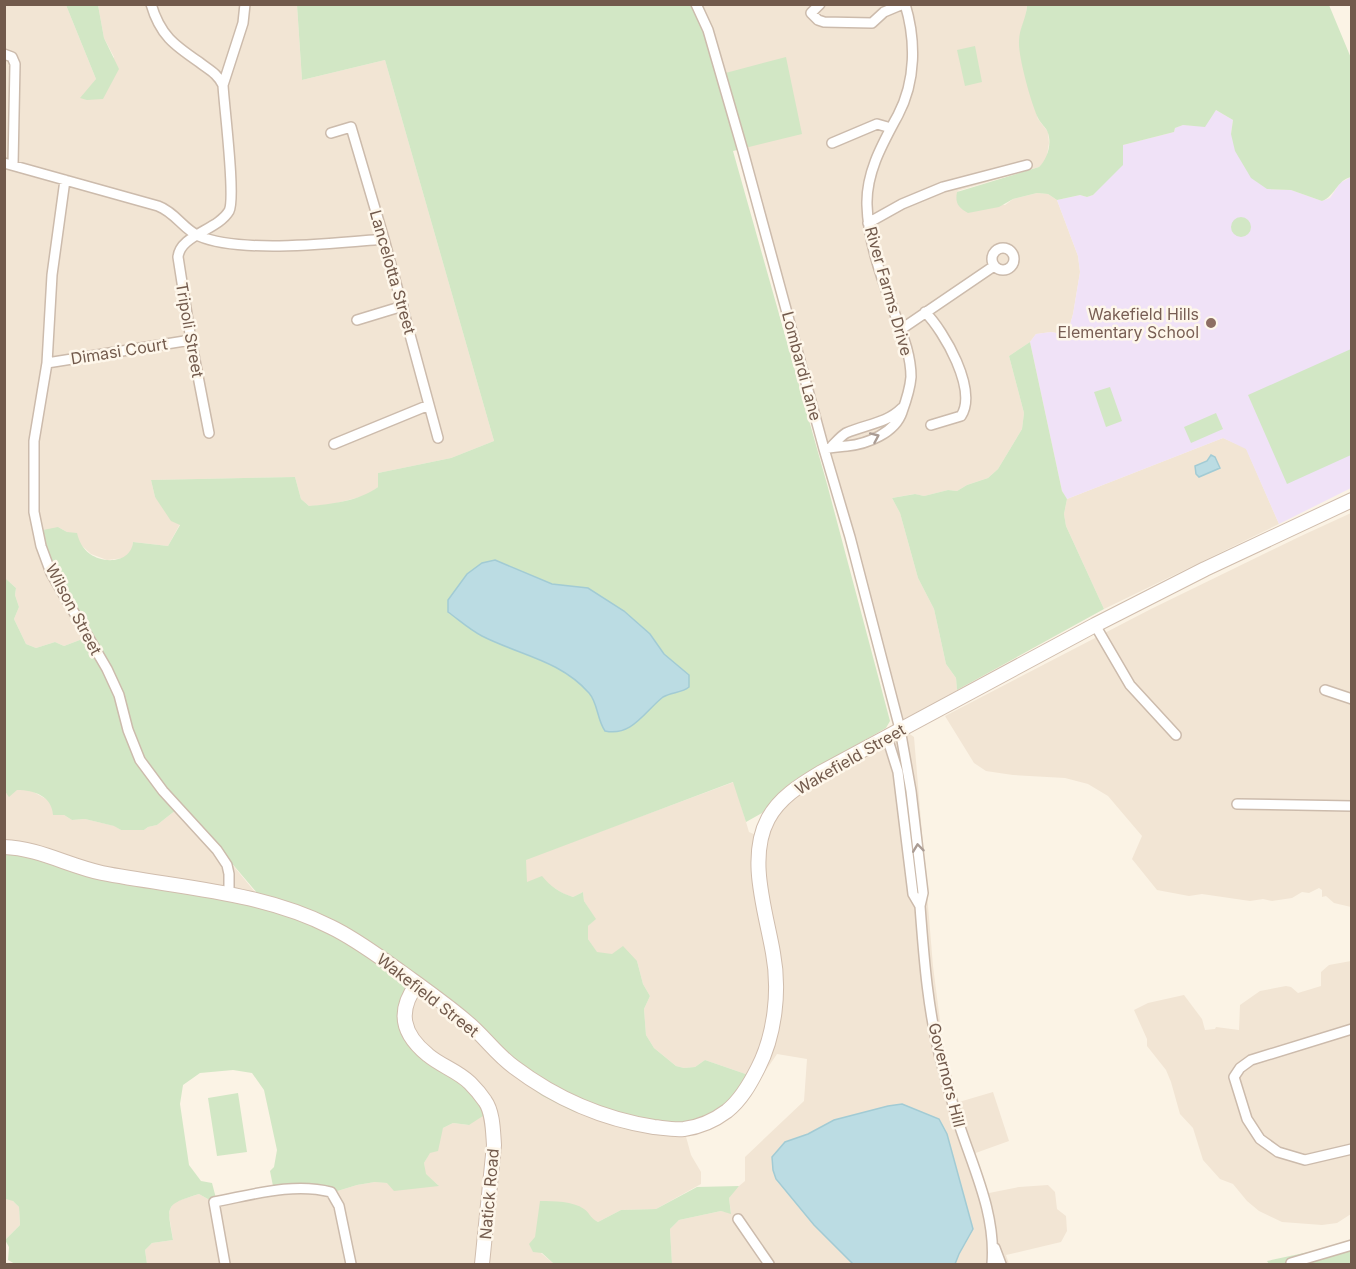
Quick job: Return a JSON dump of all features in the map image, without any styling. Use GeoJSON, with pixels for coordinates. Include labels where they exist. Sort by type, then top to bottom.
{"type":"FeatureCollection","features":[{"type":"Feature","properties":{"kind":"street"},"geometry":{"type":"LineString","coordinates":[[151,4],[160,29],[167,38],[215,72],[223,85]]}},
{"type":"Feature","properties":{"kind":"street"},"geometry":{"type":"LineString","coordinates":[[197,236],[229,210],[231,199],[223,85],[243,23],[245,4]]}},
{"type":"Feature","properties":{"kind":"street","name":"Lombardi Lane"},"geometry":{"type":"LineString","coordinates":[[696,4],[708,30],[828,448],[900,729]]}},
{"type":"Feature","properties":{"kind":"street"},"geometry":{"type":"LineString","coordinates":[[820,4],[811,13],[818,20],[872,22],[883,8],[904,4]]}},
{"type":"Feature","properties":{"kind":"street","name":"River Farms Drive"},"geometry":{"type":"LineString","coordinates":[[828,448],[848,446],[883,434],[899,420],[909,389],[911,375],[909,356],[879,269],[868,223],[867,198],[879,151],[902,106],[912,69],[912,34],[904,4]]}},
{"type":"Feature","properties":{"kind":"street"},"geometry":{"type":"LineString","coordinates":[[4,54],[12,57],[15,64],[9,164],[166,209],[197,236],[237,245],[384,239]]}},
{"type":"Feature","properties":{"kind":"street"},"geometry":{"type":"LineString","coordinates":[[832,143],[877,124],[891,128]]}},
{"type":"Feature","properties":{"kind":"street","name":"Lancelotta Street"},"geometry":{"type":"LineString","coordinates":[[331,133],[351,127],[403,306],[438,438]]}},
{"type":"Feature","properties":{"kind":"street"},"geometry":{"type":"LineString","coordinates":[[868,223],[902,204],[943,187],[1027,165]]}},
{"type":"Feature","properties":{"kind":"street","name":"Wilson Street"},"geometry":{"type":"LineString","coordinates":[[65,180],[52,275],[48,363],[34,441],[33,507],[41,546],[55,580],[107,669],[119,695],[128,730],[140,760],[162,791],[217,850],[227,864],[230,874],[229,895]]}},
{"type":"Feature","properties":{"kind":"street","name":"Tripoli Street"},"geometry":{"type":"LineString","coordinates":[[197,236],[183,245],[179,253],[180,276],[209,433]]}},
{"type":"Feature","properties":{"kind":"street"},"geometry":{"type":"LineString","coordinates":[[900,330],[994,266]]}},
{"type":"Feature","properties":{"kind":"street"},"geometry":{"type":"LineString","coordinates":[[357,320],[403,306]]}},
{"type":"Feature","properties":{"kind":"street"},"geometry":{"type":"LineString","coordinates":[[926,312],[937,324],[950,346],[962,378],[965,399],[965,407],[961,416],[931,425]]}},
{"type":"Feature","properties":{"kind":"street","name":"Dimasi Court"},"geometry":{"type":"LineString","coordinates":[[48,363],[191,340]]}},
{"type":"Feature","properties":{"kind":"street"},"geometry":{"type":"LineString","coordinates":[[334,444],[429,405]]}},
{"type":"Feature","properties":{"kind":"street","name":"Wakefield Street"},"geometry":{"type":"LineString","coordinates":[[4,847],[22,848],[72,865],[122,877],[265,901],[294,910],[331,927],[372,952],[468,1022],[513,1067],[544,1087],[597,1113],[629,1123],[675,1129],[697,1126],[719,1116],[736,1104],[765,1055],[772,1025],[775,962],[759,871],[759,849],[763,829],[772,812],[794,790],[900,729],[1095,625],[1205,569],[1352,500]]}},
{"type":"Feature","properties":{"kind":"street"},"geometry":{"type":"LineString","coordinates":[[1095,625],[1130,686],[1176,735]]}},
{"type":"Feature","properties":{"kind":"street"},"geometry":{"type":"LineString","coordinates":[[1324,690],[1352,699]]}},
{"type":"Feature","properties":{"kind":"street","name":"Governors Hill"},"geometry":{"type":"LineString","coordinates":[[900,729],[911,791],[923,893],[920,906],[924,970],[938,1050],[959,1125],[985,1200],[993,1240],[1001,1264]]}},
{"type":"Feature","properties":{"kind":"street","name":"Governors Hill"},"geometry":{"type":"LineString","coordinates":[[887,737],[898,772],[913,894],[920,906]]}},
{"type":"Feature","properties":{"kind":"street"},"geometry":{"type":"LineString","coordinates":[[1237,804],[1352,806]]}},
{"type":"Feature","properties":{"kind":"street","name":"Natick Road"},"geometry":{"type":"LineString","coordinates":[[417,984],[408,997],[403,1014],[409,1034],[428,1055],[470,1082],[487,1103],[493,1128],[494,1145],[482,1264]]}},
{"type":"Feature","properties":{"kind":"street"},"geometry":{"type":"LineString","coordinates":[[1352,1029],[1251,1060],[1240,1068],[1234,1077],[1247,1119],[1260,1139],[1278,1152],[1305,1160],[1352,1149]]}},
{"type":"Feature","properties":{"kind":"street"},"geometry":{"type":"LineString","coordinates":[[225,1264],[214,1202],[279,1190],[314,1188],[331,1192],[339,1206],[351,1264]]}},
{"type":"Feature","properties":{"kind":"street"},"geometry":{"type":"LineString","coordinates":[[738,1219],[769,1264]]}},
{"type":"Feature","properties":{"kind":"street","name":"Governors Hill"},"geometry":{"type":"LineString","coordinates":[[992,1264],[993,1240]]}},
{"type":"Feature","properties":{"kind":"street"},"geometry":{"type":"LineString","coordinates":[[1291,1263],[1352,1245]]}},
{"type":"Feature","properties":{"kind":"shaded area"},"geometry":{"type":"Polygon","coordinates":[[[5,5],[66,5],[96,79],[87,100],[114,57],[104,38],[98,5],[297,5],[302,80],[385,60],[494,441],[451,458],[378,473],[378,487],[368,495],[329,505],[309,506],[301,499],[295,477],[151,480],[155,497],[180,524],[168,546],[133,542],[132,550],[124,558],[107,560],[91,554],[67,532],[58,527],[85,638],[64,646],[55,642],[36,648],[26,644],[14,619],[19,607],[15,595],[16,588],[5,578],[5,5]]]}},
{"type":"Feature","properties":{"kind":"shaded area"},"geometry":{"type":"Polygon","coordinates":[[[696,5],[1027,5],[1026,18],[1021,29],[1028,86],[1038,119],[1048,132],[1046,161],[1039,167],[957,191],[1005,205],[1013,199],[1037,193],[1048,194],[1057,200],[1078,256],[1080,272],[1073,314],[1068,332],[1036,334],[1030,342],[1009,356],[1024,413],[1022,429],[998,469],[988,478],[957,491],[948,490],[924,496],[914,494],[892,498],[900,513],[918,578],[934,609],[946,664],[956,678],[957,690],[898,722],[813,406],[696,5]]]}},
{"type":"Feature","properties":{"kind":"shaded area","name":"Wakefield Hills Elementary School"},"geometry":{"type":"Polygon","coordinates":[[[1216,110],[1233,120],[1231,134],[1267,189],[1291,190],[1322,201],[1330,198],[1340,183],[1351,177],[1351,488],[1279,524],[1246,449],[1223,438],[1067,499],[1062,491],[1030,342],[1036,334],[1068,332],[1073,314],[1080,272],[1078,256],[1057,200],[1093,195],[1103,183],[1123,145],[1174,132],[1175,128],[1183,125],[1204,126],[1216,110]]]}},
{"type":"Feature","properties":{"kind":"shaded area"},"geometry":{"type":"Polygon","coordinates":[[[1223,438],[1246,448],[1279,524],[1104,609],[1066,526],[1064,514],[1067,499],[1223,438]]]}},
{"type":"Feature","properties":{"kind":"shaded area"},"geometry":{"type":"Polygon","coordinates":[[[1351,513],[1351,907],[1334,903],[1326,896],[1322,897],[1322,890],[1319,888],[1309,893],[1302,892],[1292,898],[1272,901],[1263,899],[1250,901],[1202,894],[1189,896],[1157,890],[1132,859],[1142,836],[1108,796],[1088,784],[1065,778],[986,771],[974,763],[945,716],[1151,609],[1351,513]]]}},
{"type":"Feature","properties":{"kind":"shaded area"},"geometry":{"type":"Polygon","coordinates":[[[898,726],[914,737],[933,966],[943,1044],[959,1102],[993,1092],[1009,1141],[970,1155],[984,1194],[1019,1187],[1048,1185],[1055,1192],[1057,1209],[1066,1216],[1067,1231],[1061,1242],[1006,1255],[1009,1264],[672,1264],[670,1229],[679,1220],[721,1211],[731,1213],[729,1198],[732,1192],[745,1181],[745,1157],[804,1101],[807,1059],[777,1054],[760,1079],[705,1060],[695,1067],[676,1066],[654,1048],[646,1035],[644,1009],[650,996],[643,984],[637,961],[597,953],[588,939],[588,926],[595,919],[584,901],[583,892],[573,897],[548,884],[526,882],[526,859],[734,782],[749,832],[758,836],[776,808],[898,726]]]}},
{"type":"Feature","properties":{"kind":"shaded area"},"geometry":{"type":"Polygon","coordinates":[[[17,789],[30,790],[48,800],[53,806],[53,815],[64,815],[72,820],[85,819],[115,826],[121,830],[144,830],[157,825],[176,810],[212,840],[259,897],[5,848],[4,790],[7,794],[17,789]]]}},
{"type":"Feature","properties":{"kind":"shaded area"},"geometry":{"type":"Polygon","coordinates":[[[1351,961],[1351,1214],[1337,1223],[1322,1225],[1282,1222],[1259,1211],[1233,1184],[1220,1179],[1203,1160],[1193,1128],[1180,1114],[1166,1070],[1147,1046],[1147,1039],[1134,1010],[1148,1003],[1184,995],[1202,1019],[1205,1030],[1216,1027],[1239,1030],[1240,1005],[1260,991],[1286,986],[1298,993],[1321,986],[1321,972],[1329,965],[1351,961]]]}},
{"type":"Feature","properties":{"kind":"shaded area"},"geometry":{"type":"Polygon","coordinates":[[[412,982],[504,1067],[542,1096],[572,1111],[685,1133],[691,1155],[701,1172],[701,1184],[656,1209],[621,1210],[598,1222],[590,1218],[541,1253],[554,1264],[147,1264],[145,1250],[152,1243],[173,1240],[169,1215],[174,1202],[199,1194],[215,1203],[274,1191],[331,1193],[375,1182],[438,1185],[425,1174],[424,1163],[443,1128],[453,1123],[469,1125],[406,1033],[412,982]]]}},
{"type":"Feature","properties":{"kind":"shaded area"},"geometry":{"type":"Polygon","coordinates":[[[5,1185],[13,1201],[19,1207],[20,1225],[5,1240],[5,1185]]]}},
{"type":"Feature","properties":{"kind":"green space"},"geometry":{"type":"Polygon","coordinates":[[[66,5],[98,5],[104,38],[119,69],[103,99],[80,98],[96,79],[66,5]]]}},
{"type":"Feature","properties":{"kind":"green space"},"geometry":{"type":"Polygon","coordinates":[[[297,5],[691,5],[705,31],[718,75],[786,57],[802,134],[733,151],[827,484],[890,721],[886,728],[796,779],[783,789],[762,813],[746,822],[733,782],[526,860],[527,882],[542,876],[556,889],[573,897],[583,892],[584,901],[596,919],[588,926],[588,939],[597,952],[612,954],[623,946],[637,961],[643,984],[650,996],[644,1009],[646,1035],[654,1048],[676,1066],[695,1067],[705,1060],[760,1079],[748,1099],[728,1116],[665,1134],[629,1130],[572,1111],[542,1096],[504,1067],[412,982],[406,1033],[461,1078],[486,1114],[469,1125],[453,1123],[443,1128],[438,1151],[430,1153],[424,1163],[426,1174],[439,1186],[394,1191],[387,1183],[375,1182],[331,1193],[274,1191],[270,1171],[274,1167],[277,1150],[264,1090],[252,1073],[233,1070],[200,1073],[183,1085],[180,1104],[189,1165],[201,1181],[212,1183],[217,1202],[199,1194],[174,1204],[169,1213],[173,1240],[152,1243],[145,1250],[147,1264],[15,1264],[8,1260],[9,1247],[5,1240],[20,1225],[19,1207],[13,1201],[6,1199],[5,1185],[5,848],[72,866],[258,894],[212,840],[176,810],[157,825],[144,830],[121,830],[85,819],[72,820],[64,815],[53,815],[52,808],[46,799],[30,791],[17,790],[9,797],[4,790],[5,578],[16,588],[15,595],[19,607],[14,619],[26,644],[36,648],[55,642],[64,646],[85,638],[56,583],[38,531],[58,527],[67,532],[77,533],[81,544],[90,554],[102,559],[116,560],[127,554],[133,542],[168,546],[180,525],[171,521],[155,497],[151,480],[295,477],[301,499],[309,506],[318,505],[345,501],[371,492],[378,487],[378,473],[451,458],[494,441],[385,60],[302,80],[297,5]]]}},
{"type":"Feature","properties":{"kind":"green space"},"geometry":{"type":"Polygon","coordinates":[[[1027,5],[1329,5],[1351,58],[1351,177],[1342,181],[1330,196],[1322,201],[1291,190],[1267,189],[1251,178],[1235,151],[1231,134],[1233,120],[1216,110],[1205,127],[1183,125],[1175,128],[1174,132],[1123,145],[1123,165],[1093,195],[1057,200],[1048,194],[1037,193],[1013,199],[999,207],[968,213],[958,204],[957,192],[1039,167],[1048,151],[1048,133],[1035,111],[1019,48],[1019,36],[1027,5]]]}},
{"type":"Feature","properties":{"kind":"green space"},"geometry":{"type":"Polygon","coordinates":[[[975,46],[982,82],[965,86],[957,50],[975,46]]]}},
{"type":"Feature","properties":{"kind":"green space"},"geometry":{"type":"Polygon","coordinates":[[[1241,217],[1248,220],[1251,227],[1248,234],[1241,237],[1234,234],[1231,227],[1234,220],[1241,217]]]}},
{"type":"Feature","properties":{"kind":"green space"},"geometry":{"type":"Polygon","coordinates":[[[1030,342],[1062,491],[1067,499],[1064,514],[1066,526],[1104,609],[957,690],[956,678],[946,664],[934,609],[918,578],[900,513],[892,498],[915,494],[924,496],[948,490],[957,491],[988,478],[998,469],[1022,429],[1024,413],[1009,356],[1030,342]]]}},
{"type":"Feature","properties":{"kind":"green space"},"geometry":{"type":"Polygon","coordinates":[[[1351,349],[1351,455],[1287,484],[1248,395],[1351,349]]]}},
{"type":"Feature","properties":{"kind":"green space"},"geometry":{"type":"Polygon","coordinates":[[[1110,387],[1122,421],[1106,427],[1094,392],[1110,387]]]}},
{"type":"Feature","properties":{"kind":"green space"},"geometry":{"type":"Polygon","coordinates":[[[1216,413],[1223,429],[1191,443],[1184,427],[1216,413]]]}},
{"type":"Feature","properties":{"kind":"green space"},"geometry":{"type":"Polygon","coordinates":[[[238,1093],[247,1152],[217,1156],[208,1098],[238,1093]]]}},
{"type":"Feature","properties":{"kind":"green space"},"geometry":{"type":"Polygon","coordinates":[[[739,1186],[729,1198],[731,1214],[721,1211],[679,1220],[670,1229],[672,1264],[554,1264],[542,1253],[533,1252],[529,1244],[535,1237],[540,1201],[574,1204],[584,1209],[598,1222],[621,1210],[656,1209],[697,1187],[739,1186]]]}},
{"type":"Feature","properties":{"kind":"green space"},"geometry":{"type":"Polygon","coordinates":[[[1351,1243],[1351,1264],[1269,1264],[1267,1261],[1351,1243]]]}},
{"type":"Feature","properties":{"kind":"water"},"geometry":{"type":"Polygon","coordinates":[[[1211,455],[1215,457],[1220,468],[1199,477],[1195,466],[1207,461],[1211,455]]]}},
{"type":"Feature","properties":{"kind":"water"},"geometry":{"type":"Polygon","coordinates":[[[495,560],[552,584],[588,588],[624,611],[650,634],[664,654],[689,675],[689,687],[663,697],[630,727],[615,732],[605,731],[592,697],[578,682],[552,665],[482,636],[448,612],[448,600],[467,574],[482,563],[495,560]]]}},
{"type":"Feature","properties":{"kind":"water"},"geometry":{"type":"Polygon","coordinates":[[[902,1104],[939,1119],[947,1134],[973,1229],[955,1264],[853,1264],[814,1225],[776,1179],[773,1170],[772,1157],[785,1142],[808,1134],[834,1120],[902,1104]]]}},
{"type":"Feature","properties":{"kind":"place","name":"Wakefield Hills Elementary School"},"geometry":{"type":"Point","coordinates":[1211,323]}}]}
